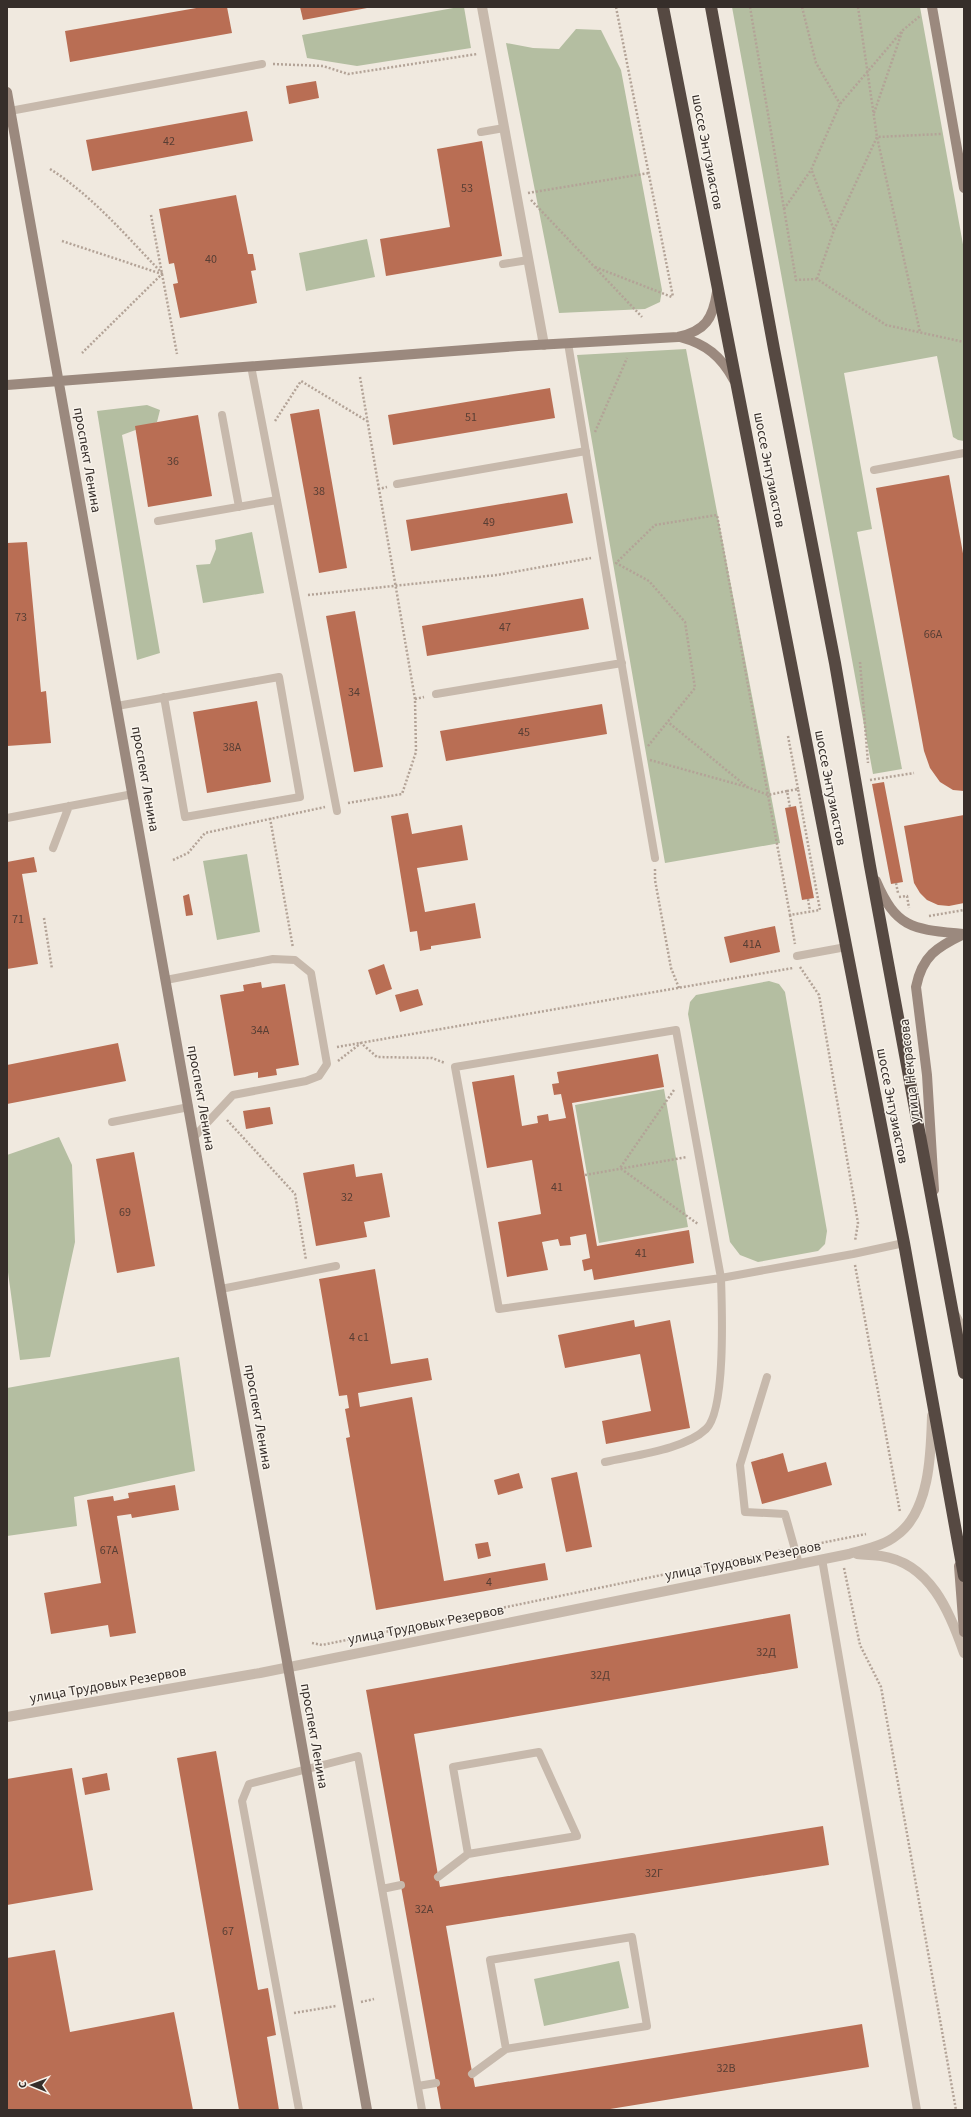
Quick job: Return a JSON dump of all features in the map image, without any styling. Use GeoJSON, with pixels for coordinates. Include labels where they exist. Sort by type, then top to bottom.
{"type":"FeatureCollection","features":[{"type":"Feature","properties":{"kind":"highway","name":"шоссе Энтузиастов"},"geometry":{"type":"LineString","coordinates":[[663,7],[904,1243],[964,1576]]}},
{"type":"Feature","properties":{"kind":"highway","name":"шоссе Энтузиастов"},"geometry":{"type":"LineString","coordinates":[[711,7],[835,663],[870,866],[964,1373]]}},
{"type":"Feature","properties":{"kind":"main road"},"geometry":{"type":"LineString","coordinates":[[929,9],[964,188]]}},
{"type":"Feature","properties":{"kind":"main road","name":"проспект Ленина"},"geometry":{"type":"LineString","coordinates":[[7,92],[367,2110]]}},
{"type":"Feature","properties":{"kind":"main road"},"geometry":{"type":"LineString","coordinates":[[7,385],[544,344],[678,337],[691,334],[702,327],[709,318],[715,305],[718,287]]}},
{"type":"Feature","properties":{"kind":"main road"},"geometry":{"type":"LineString","coordinates":[[678,337],[703,345],[715,353],[727,367],[738,388]]}},
{"type":"Feature","properties":{"kind":"main road","name":"улица Некрасова"},"geometry":{"type":"LineString","coordinates":[[870,866],[883,897],[891,911],[899,919],[914,926],[964,934]]}},
{"type":"Feature","properties":{"kind":"main road","name":"улица Некрасова"},"geometry":{"type":"LineString","coordinates":[[937,1228],[927,1075],[916,987],[919,973],[925,960],[938,947],[964,934]]}},
{"type":"Feature","properties":{"kind":"main road"},"geometry":{"type":"LineString","coordinates":[[956,1528],[964,1632]]}},
{"type":"Feature","properties":{"kind":"street"},"geometry":{"type":"LineString","coordinates":[[482,7],[544,344]]}},
{"type":"Feature","properties":{"kind":"street","name":"улица Трудовых Резервов"},"geometry":{"type":"LineString","coordinates":[[7,1716],[288,1667],[845,1555],[880,1545],[898,1535],[913,1516],[920,1503],[930,1460],[933,1401]]}},
{"type":"Feature","properties":{"kind":"street","name":"улица Трудовых Резервов"},"geometry":{"type":"LineString","coordinates":[[845,1555],[882,1556],[902,1563],[919,1573],[937,1592],[953,1620],[964,1653]]}},
{"type":"Feature","properties":{"kind":"lane"},"geometry":{"type":"LineString","coordinates":[[10,111],[262,64]]}},
{"type":"Feature","properties":{"kind":"lane"},"geometry":{"type":"LineString","coordinates":[[481,132],[504,128]]}},
{"type":"Feature","properties":{"kind":"lane"},"geometry":{"type":"LineString","coordinates":[[503,264],[528,260]]}},
{"type":"Feature","properties":{"kind":"lane"},"geometry":{"type":"LineString","coordinates":[[568,343],[655,858]]}},
{"type":"Feature","properties":{"kind":"lane"},"geometry":{"type":"LineString","coordinates":[[251,366],[336,808]]}},
{"type":"Feature","properties":{"kind":"lane"},"geometry":{"type":"LineString","coordinates":[[222,415],[239,507]]}},
{"type":"Feature","properties":{"kind":"lane"},"geometry":{"type":"LineString","coordinates":[[397,484],[586,451]]}},
{"type":"Feature","properties":{"kind":"lane"},"geometry":{"type":"LineString","coordinates":[[874,470],[964,453]]}},
{"type":"Feature","properties":{"kind":"lane"},"geometry":{"type":"LineString","coordinates":[[158,521],[277,500]]}},
{"type":"Feature","properties":{"kind":"lane"},"geometry":{"type":"LineString","coordinates":[[436,694],[622,663]]}},
{"type":"Feature","properties":{"kind":"lane"},"geometry":{"type":"LineString","coordinates":[[117,706],[164,697],[279,677],[300,797],[185,817],[164,697]]}},
{"type":"Feature","properties":{"kind":"lane"},"geometry":{"type":"LineString","coordinates":[[7,818],[133,794]]}},
{"type":"Feature","properties":{"kind":"lane"},"geometry":{"type":"LineString","coordinates":[[53,848],[69,806]]}},
{"type":"Feature","properties":{"kind":"lane"},"geometry":{"type":"LineString","coordinates":[[798,956],[846,947]]}},
{"type":"Feature","properties":{"kind":"lane"},"geometry":{"type":"LineString","coordinates":[[166,980],[273,959],[295,960],[311,973],[327,1064],[319,1076],[306,1081],[233,1095],[194,1137]]}},
{"type":"Feature","properties":{"kind":"lane"},"geometry":{"type":"LineString","coordinates":[[605,1462],[663,1449],[690,1440],[707,1429],[715,1416],[722,1337],[721,1278],[676,1030],[455,1067],[499,1309],[721,1278],[853,1254],[904,1243]]}},
{"type":"Feature","properties":{"kind":"lane"},"geometry":{"type":"LineString","coordinates":[[112,1122],[189,1107]]}},
{"type":"Feature","properties":{"kind":"lane"},"geometry":{"type":"LineString","coordinates":[[221,1289],[336,1266]]}},
{"type":"Feature","properties":{"kind":"lane"},"geometry":{"type":"LineString","coordinates":[[951,1305],[964,1330]]}},
{"type":"Feature","properties":{"kind":"lane"},"geometry":{"type":"LineString","coordinates":[[767,1377],[740,1465],[745,1512],[785,1514],[799,1564]]}},
{"type":"Feature","properties":{"kind":"lane"},"geometry":{"type":"LineString","coordinates":[[822,1559],[917,2110]]}},
{"type":"Feature","properties":{"kind":"lane"},"geometry":{"type":"LineString","coordinates":[[438,1877],[468,1854],[577,1836],[539,1752],[453,1766],[468,1854]]}},
{"type":"Feature","properties":{"kind":"lane"},"geometry":{"type":"LineString","coordinates":[[299,2110],[242,1801],[249,1784],[358,1756],[422,2110]]}},
{"type":"Feature","properties":{"kind":"lane"},"geometry":{"type":"LineString","coordinates":[[382,1889],[401,1885]]}},
{"type":"Feature","properties":{"kind":"lane"},"geometry":{"type":"LineString","coordinates":[[472,2074],[506,2049],[648,2026],[632,1937],[490,1960],[506,2049]]}},
{"type":"Feature","properties":{"kind":"lane"},"geometry":{"type":"LineString","coordinates":[[418,2086],[436,2083]]}},
{"type":"Feature","properties":{"kind":"path"},"geometry":{"type":"LineString","coordinates":[[593,266],[672,297],[616,7]]}},
{"type":"Feature","properties":{"kind":"path"},"geometry":{"type":"LineString","coordinates":[[750,7],[796,280],[817,279],[886,325],[964,342]]}},
{"type":"Feature","properties":{"kind":"path"},"geometry":{"type":"LineString","coordinates":[[802,7],[816,63],[840,104]]}},
{"type":"Feature","properties":{"kind":"path"},"geometry":{"type":"LineString","coordinates":[[858,7],[877,137],[920,332]]}},
{"type":"Feature","properties":{"kind":"path"},"geometry":{"type":"LineString","coordinates":[[784,209],[812,170],[840,104],[868,73],[903,30],[929,9]]}},
{"type":"Feature","properties":{"kind":"path"},"geometry":{"type":"LineString","coordinates":[[874,113],[903,30]]}},
{"type":"Feature","properties":{"kind":"path"},"geometry":{"type":"LineString","coordinates":[[262,64],[323,66],[348,74],[482,53]]}},
{"type":"Feature","properties":{"kind":"path"},"geometry":{"type":"LineString","coordinates":[[877,137],[954,133]]}},
{"type":"Feature","properties":{"kind":"path"},"geometry":{"type":"LineString","coordinates":[[817,279],[834,230],[877,137]]}},
{"type":"Feature","properties":{"kind":"path"},"geometry":{"type":"LineString","coordinates":[[50,170],[64,178],[110,218],[162,274]]}},
{"type":"Feature","properties":{"kind":"path"},"geometry":{"type":"LineString","coordinates":[[812,170],[834,230]]}},
{"type":"Feature","properties":{"kind":"path"},"geometry":{"type":"LineString","coordinates":[[642,317],[526,193],[649,173]]}},
{"type":"Feature","properties":{"kind":"path"},"geometry":{"type":"LineString","coordinates":[[151,215],[177,354]]}},
{"type":"Feature","properties":{"kind":"path"},"geometry":{"type":"LineString","coordinates":[[62,241],[162,274]]}},
{"type":"Feature","properties":{"kind":"path"},"geometry":{"type":"LineString","coordinates":[[82,353],[162,274]]}},
{"type":"Feature","properties":{"kind":"path"},"geometry":{"type":"LineString","coordinates":[[594,434],[628,358]]}},
{"type":"Feature","properties":{"kind":"path"},"geometry":{"type":"LineString","coordinates":[[173,860],[188,853],[205,833],[270,818],[336,808],[402,794],[416,752],[415,699],[360,377]]}},
{"type":"Feature","properties":{"kind":"path"},"geometry":{"type":"LineString","coordinates":[[264,436],[301,382],[367,421]]}},
{"type":"Feature","properties":{"kind":"path"},"geometry":{"type":"LineString","coordinates":[[379,489],[397,484]]}},
{"type":"Feature","properties":{"kind":"path"},"geometry":{"type":"LineString","coordinates":[[798,789],[768,795],[747,787],[638,756],[695,688],[685,622],[649,581],[616,562],[655,525],[717,515],[768,795],[790,915],[798,956]]}},
{"type":"Feature","properties":{"kind":"path"},"geometry":{"type":"LineString","coordinates":[[295,596],[497,575],[603,556]]}},
{"type":"Feature","properties":{"kind":"path"},"geometry":{"type":"LineString","coordinates":[[860,662],[869,765]]}},
{"type":"Feature","properties":{"kind":"path"},"geometry":{"type":"LineString","coordinates":[[668,722],[747,787]]}},
{"type":"Feature","properties":{"kind":"path"},"geometry":{"type":"LineString","coordinates":[[788,736],[820,910],[790,915]]}},
{"type":"Feature","properties":{"kind":"path"},"geometry":{"type":"LineString","coordinates":[[869,773],[870,781],[914,773]]}},
{"type":"Feature","properties":{"kind":"path"},"geometry":{"type":"LineString","coordinates":[[788,791],[790,807]]}},
{"type":"Feature","properties":{"kind":"path"},"geometry":{"type":"LineString","coordinates":[[270,818],[295,960]]}},
{"type":"Feature","properties":{"kind":"path"},"geometry":{"type":"LineString","coordinates":[[655,858],[655,880],[670,968],[679,988]]}},
{"type":"Feature","properties":{"kind":"path"},"geometry":{"type":"LineString","coordinates":[[896,883],[899,897],[907,896],[910,911]]}},
{"type":"Feature","properties":{"kind":"path"},"geometry":{"type":"LineString","coordinates":[[808,899],[810,911]]}},
{"type":"Feature","properties":{"kind":"path"},"geometry":{"type":"LineString","coordinates":[[926,916],[964,910]]}},
{"type":"Feature","properties":{"kind":"path"},"geometry":{"type":"LineString","coordinates":[[44,918],[52,969]]}},
{"type":"Feature","properties":{"kind":"path"},"geometry":{"type":"LineString","coordinates":[[324,1049],[800,967],[819,995],[858,1223],[853,1254],[900,1513]]}},
{"type":"Feature","properties":{"kind":"path"},"geometry":{"type":"LineString","coordinates":[[361,1043],[377,1057],[432,1058],[455,1067]]}},
{"type":"Feature","properties":{"kind":"path"},"geometry":{"type":"LineString","coordinates":[[620,1168],[685,1075]]}},
{"type":"Feature","properties":{"kind":"path"},"geometry":{"type":"LineString","coordinates":[[218,1111],[295,1194],[308,1271]]}},
{"type":"Feature","properties":{"kind":"path"},"geometry":{"type":"LineString","coordinates":[[585,1175],[699,1154]]}},
{"type":"Feature","properties":{"kind":"path"},"geometry":{"type":"LineString","coordinates":[[620,1168],[713,1235]]}},
{"type":"Feature","properties":{"kind":"path"},"geometry":{"type":"LineString","coordinates":[[312,1643],[322,1645],[867,1533]]}},
{"type":"Feature","properties":{"kind":"path"},"geometry":{"type":"LineString","coordinates":[[845,1555],[860,1645],[881,1687],[956,2110]]}},
{"type":"Feature","properties":{"kind":"path"},"geometry":{"type":"LineString","coordinates":[[282,2015],[374,1999]]}},
{"type":"Feature","properties":{"kind":"green space"},"geometry":{"type":"Polygon","coordinates":[[[464,7],[471,48],[357,66],[307,58],[302,35],[464,7]]]}},
{"type":"Feature","properties":{"kind":"green space"},"geometry":{"type":"Polygon","coordinates":[[[732,7],[920,7],[964,250],[964,441],[953,437],[937,356],[844,373],[872,529],[857,532],[902,769],[873,774],[732,7]]]}},
{"type":"Feature","properties":{"kind":"green space"},"geometry":{"type":"Polygon","coordinates":[[[576,29],[601,30],[621,70],[662,290],[660,302],[645,309],[559,313],[506,43],[533,48],[559,49],[576,29]]]}},
{"type":"Feature","properties":{"kind":"green space"},"geometry":{"type":"Polygon","coordinates":[[[367,239],[375,277],[306,291],[299,253],[367,239]]]}},
{"type":"Feature","properties":{"kind":"green space"},"geometry":{"type":"Polygon","coordinates":[[[686,349],[780,843],[665,863],[577,355],[686,349]]]}},
{"type":"Feature","properties":{"kind":"green space"},"geometry":{"type":"Polygon","coordinates":[[[147,405],[160,410],[157,422],[122,435],[160,653],[137,660],[97,411],[147,405]]]}},
{"type":"Feature","properties":{"kind":"green space"},"geometry":{"type":"Polygon","coordinates":[[[252,532],[264,593],[203,603],[196,565],[210,564],[216,549],[215,540],[252,532]]]}},
{"type":"Feature","properties":{"kind":"green space"},"geometry":{"type":"Polygon","coordinates":[[[247,854],[260,932],[217,940],[203,861],[247,854]]]}},
{"type":"Feature","properties":{"kind":"green space"},"geometry":{"type":"Polygon","coordinates":[[[769,981],[779,984],[785,992],[827,1231],[825,1244],[818,1251],[758,1262],[740,1255],[730,1242],[688,1014],[690,1002],[696,995],[769,981]]]}},
{"type":"Feature","properties":{"kind":"green space"},"geometry":{"type":"Polygon","coordinates":[[[664,1089],[688,1227],[599,1243],[575,1105],[664,1089]]]}},
{"type":"Feature","properties":{"kind":"green space"},"geometry":{"type":"Polygon","coordinates":[[[59,1137],[72,1165],[75,1242],[50,1357],[20,1360],[7,1265],[7,1155],[59,1137]]]}},
{"type":"Feature","properties":{"kind":"green space"},"geometry":{"type":"Polygon","coordinates":[[[179,1357],[195,1471],[74,1497],[77,1526],[7,1536],[7,1388],[179,1357]]]}},
{"type":"Feature","properties":{"kind":"green space"},"geometry":{"type":"Polygon","coordinates":[[[619,1961],[629,2008],[544,2026],[534,1979],[619,1961]]]}},
{"type":"Feature","properties":{"kind":"building"},"geometry":{"type":"Polygon","coordinates":[[[202,7],[227,7],[232,33],[70,62],[65,31],[202,7]]]}},
{"type":"Feature","properties":{"kind":"building"},"geometry":{"type":"Polygon","coordinates":[[[300,7],[367,7],[367,8],[303,20],[300,7]]]}},
{"type":"Feature","properties":{"kind":"building"},"geometry":{"type":"Polygon","coordinates":[[[316,81],[319,98],[289,104],[286,86],[316,81]]]}},
{"type":"Feature","properties":{"kind":"building"},"geometry":{"type":"Polygon","coordinates":[[[247,111],[253,141],[92,171],[86,140],[247,111]]]}},
{"type":"Feature","properties":{"kind":"building"},"geometry":{"type":"Polygon","coordinates":[[[482,141],[502,256],[386,276],[380,239],[450,227],[437,149],[482,141]]]}},
{"type":"Feature","properties":{"kind":"building"},"geometry":{"type":"Polygon","coordinates":[[[236,195],[248,254],[253,254],[256,270],[251,271],[257,303],[180,318],[173,284],[178,283],[174,263],[169,264],[159,209],[236,195]]]}},
{"type":"Feature","properties":{"kind":"building"},"geometry":{"type":"Polygon","coordinates":[[[550,388],[555,418],[393,445],[388,415],[550,388]]]}},
{"type":"Feature","properties":{"kind":"building"},"geometry":{"type":"Polygon","coordinates":[[[319,409],[347,568],[319,573],[290,414],[319,409]]]}},
{"type":"Feature","properties":{"kind":"building"},"geometry":{"type":"Polygon","coordinates":[[[198,415],[212,496],[148,507],[135,426],[198,415]]]}},
{"type":"Feature","properties":{"kind":"building"},"geometry":{"type":"Polygon","coordinates":[[[949,475],[964,559],[964,791],[953,790],[940,782],[930,768],[924,751],[876,488],[949,475]]]}},
{"type":"Feature","properties":{"kind":"building"},"geometry":{"type":"Polygon","coordinates":[[[567,493],[573,523],[411,551],[406,520],[567,493]]]}},
{"type":"Feature","properties":{"kind":"building"},"geometry":{"type":"Polygon","coordinates":[[[27,542],[41,692],[46,691],[51,743],[7,746],[7,543],[27,542]]]}},
{"type":"Feature","properties":{"kind":"building"},"geometry":{"type":"Polygon","coordinates":[[[583,598],[589,629],[427,656],[422,626],[583,598]]]}},
{"type":"Feature","properties":{"kind":"building"},"geometry":{"type":"Polygon","coordinates":[[[355,611],[383,767],[354,772],[326,616],[355,611]]]}},
{"type":"Feature","properties":{"kind":"building"},"geometry":{"type":"Polygon","coordinates":[[[257,701],[271,782],[207,793],[193,712],[257,701]]]}},
{"type":"Feature","properties":{"kind":"building"},"geometry":{"type":"Polygon","coordinates":[[[602,704],[607,734],[446,761],[440,731],[602,704]]]}},
{"type":"Feature","properties":{"kind":"building"},"geometry":{"type":"Polygon","coordinates":[[[884,782],[903,882],[891,884],[872,784],[884,782]]]}},
{"type":"Feature","properties":{"kind":"building"},"geometry":{"type":"Polygon","coordinates":[[[796,806],[814,898],[802,900],[785,808],[796,806]]]}},
{"type":"Feature","properties":{"kind":"building"},"geometry":{"type":"Polygon","coordinates":[[[408,813],[412,834],[462,825],[468,860],[417,868],[425,912],[475,903],[481,938],[431,946],[431,949],[420,951],[417,931],[410,932],[391,816],[408,813]]]}},
{"type":"Feature","properties":{"kind":"building"},"geometry":{"type":"Polygon","coordinates":[[[964,815],[964,903],[949,906],[938,905],[927,900],[920,893],[914,883],[904,826],[964,815]]]}},
{"type":"Feature","properties":{"kind":"building"},"geometry":{"type":"Polygon","coordinates":[[[34,857],[37,872],[22,874],[38,964],[7,969],[7,862],[34,857]]]}},
{"type":"Feature","properties":{"kind":"building"},"geometry":{"type":"Polygon","coordinates":[[[189,894],[193,915],[186,916],[183,896],[189,894]]]}},
{"type":"Feature","properties":{"kind":"building"},"geometry":{"type":"Polygon","coordinates":[[[775,926],[780,952],[730,963],[724,937],[775,926]]]}},
{"type":"Feature","properties":{"kind":"building"},"geometry":{"type":"Polygon","coordinates":[[[384,964],[392,989],[376,995],[368,970],[384,964]]]}},
{"type":"Feature","properties":{"kind":"building"},"geometry":{"type":"Polygon","coordinates":[[[261,982],[262,988],[285,984],[299,1065],[276,1069],[277,1075],[258,1078],[258,1072],[234,1076],[220,995],[244,991],[243,985],[261,982]]]}},
{"type":"Feature","properties":{"kind":"building"},"geometry":{"type":"Polygon","coordinates":[[[418,989],[423,1005],[400,1012],[395,995],[418,989]]]}},
{"type":"Feature","properties":{"kind":"building"},"geometry":{"type":"Polygon","coordinates":[[[118,1043],[126,1081],[7,1104],[7,1065],[118,1043]]]}},
{"type":"Feature","properties":{"kind":"building"},"geometry":{"type":"Polygon","coordinates":[[[658,1054],[664,1087],[572,1103],[597,1246],[689,1230],[694,1263],[594,1280],[592,1269],[584,1271],[582,1260],[590,1258],[586,1234],[570,1237],[571,1245],[560,1246],[558,1239],[542,1242],[548,1270],[507,1277],[498,1222],[541,1214],[532,1160],[487,1168],[472,1082],[514,1075],[522,1126],[538,1123],[537,1116],[548,1114],[549,1121],[566,1118],[561,1094],[554,1095],[552,1084],[559,1083],[557,1072],[658,1054]]]}},
{"type":"Feature","properties":{"kind":"building"},"geometry":{"type":"Polygon","coordinates":[[[270,1107],[273,1124],[246,1129],[243,1111],[270,1107]]]}},
{"type":"Feature","properties":{"kind":"building"},"geometry":{"type":"Polygon","coordinates":[[[134,1152],[155,1266],[117,1273],[96,1159],[134,1152]]]}},
{"type":"Feature","properties":{"kind":"building"},"geometry":{"type":"Polygon","coordinates":[[[354,1164],[356,1177],[382,1173],[390,1217],[364,1222],[367,1237],[316,1246],[303,1173],[354,1164]]]}},
{"type":"Feature","properties":{"kind":"building"},"geometry":{"type":"Polygon","coordinates":[[[375,1269],[391,1364],[428,1358],[432,1380],[358,1393],[360,1407],[412,1397],[444,1581],[545,1563],[548,1580],[376,1610],[346,1438],[350,1437],[345,1409],[349,1408],[347,1395],[339,1396],[319,1279],[375,1269]]]}},
{"type":"Feature","properties":{"kind":"building"},"geometry":{"type":"Polygon","coordinates":[[[634,1320],[635,1327],[670,1320],[690,1428],[606,1444],[602,1421],[651,1411],[640,1354],[565,1368],[558,1335],[634,1320]]]}},
{"type":"Feature","properties":{"kind":"building"},"geometry":{"type":"Polygon","coordinates":[[[783,1453],[788,1472],[826,1462],[832,1485],[762,1504],[751,1462],[783,1453]]]}},
{"type":"Feature","properties":{"kind":"building"},"geometry":{"type":"Polygon","coordinates":[[[577,1472],[592,1547],[566,1552],[551,1478],[577,1472]]]}},
{"type":"Feature","properties":{"kind":"building"},"geometry":{"type":"Polygon","coordinates":[[[519,1473],[523,1488],[498,1495],[494,1480],[519,1473]]]}},
{"type":"Feature","properties":{"kind":"building"},"geometry":{"type":"Polygon","coordinates":[[[175,1485],[179,1510],[132,1518],[131,1514],[117,1516],[136,1633],[110,1637],[108,1625],[51,1634],[44,1593],[101,1583],[87,1500],[113,1496],[114,1501],[129,1498],[128,1493],[175,1485]]]}},
{"type":"Feature","properties":{"kind":"building"},"geometry":{"type":"Polygon","coordinates":[[[488,1542],[491,1556],[478,1559],[475,1544],[488,1542]]]}},
{"type":"Feature","properties":{"kind":"building"},"geometry":{"type":"Polygon","coordinates":[[[790,1614],[798,1668],[414,1734],[440,1887],[823,1826],[829,1865],[446,1926],[475,2087],[862,2024],[869,2067],[604,2110],[441,2110],[366,1690],[790,1614]]]}},
{"type":"Feature","properties":{"kind":"building"},"geometry":{"type":"Polygon","coordinates":[[[216,1751],[258,1990],[268,1988],[276,2035],[267,2037],[279,2110],[239,2110],[177,1758],[216,1751]]]}},
{"type":"Feature","properties":{"kind":"building"},"geometry":{"type":"Polygon","coordinates":[[[72,1768],[93,1890],[7,1905],[7,1779],[72,1768]]]}},
{"type":"Feature","properties":{"kind":"building"},"geometry":{"type":"Polygon","coordinates":[[[107,1773],[110,1790],[85,1795],[82,1778],[107,1773]]]}},
{"type":"Feature","properties":{"kind":"building"},"geometry":{"type":"Polygon","coordinates":[[[55,1950],[70,2032],[174,2012],[193,2110],[7,2110],[7,1958],[55,1950]]]}}]}
